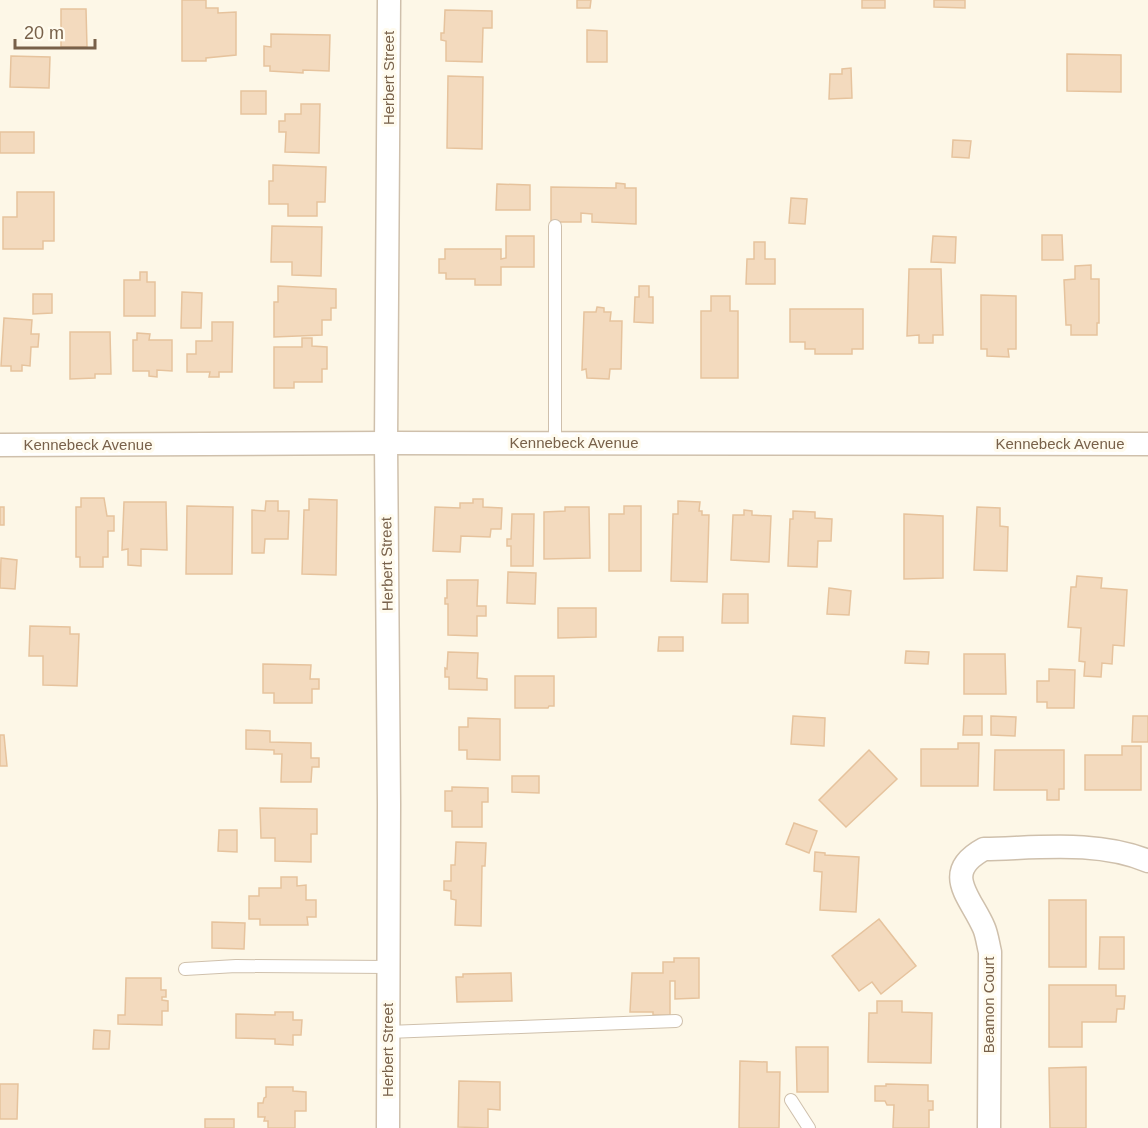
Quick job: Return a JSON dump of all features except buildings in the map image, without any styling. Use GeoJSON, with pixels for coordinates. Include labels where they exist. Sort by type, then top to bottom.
{"type":"FeatureCollection","features":[{"type":"Feature","properties":{"kind":"street","name":"Herbert Street"},"geometry":{"type":"LineString","coordinates":[[388,1128],[386,443],[389,0]]}},
{"type":"Feature","properties":{"kind":"street","name":"Kennebeck Avenue"},"geometry":{"type":"LineString","coordinates":[[0,445],[1148,444]]}},
{"type":"Feature","properties":{"kind":"street","name":"Beamon Court"},"geometry":{"type":"LineString","coordinates":[[989,1128],[990,952],[984,929],[962,889],[961,878],[964,867],[972,855],[984,849],[1099,848],[1129,853],[1148,861]]}},
{"type":"Feature","properties":{"kind":"lane"},"geometry":{"type":"LineString","coordinates":[[555,226],[555,443]]}},
{"type":"Feature","properties":{"kind":"lane"},"geometry":{"type":"LineString","coordinates":[[185,969],[236,966],[388,967]]}},
{"type":"Feature","properties":{"kind":"lane"},"geometry":{"type":"LineString","coordinates":[[388,1032],[676,1020]]}},
{"type":"Feature","properties":{"kind":"lane"},"geometry":{"type":"LineString","coordinates":[[791,1100],[809,1128]]}}]}
